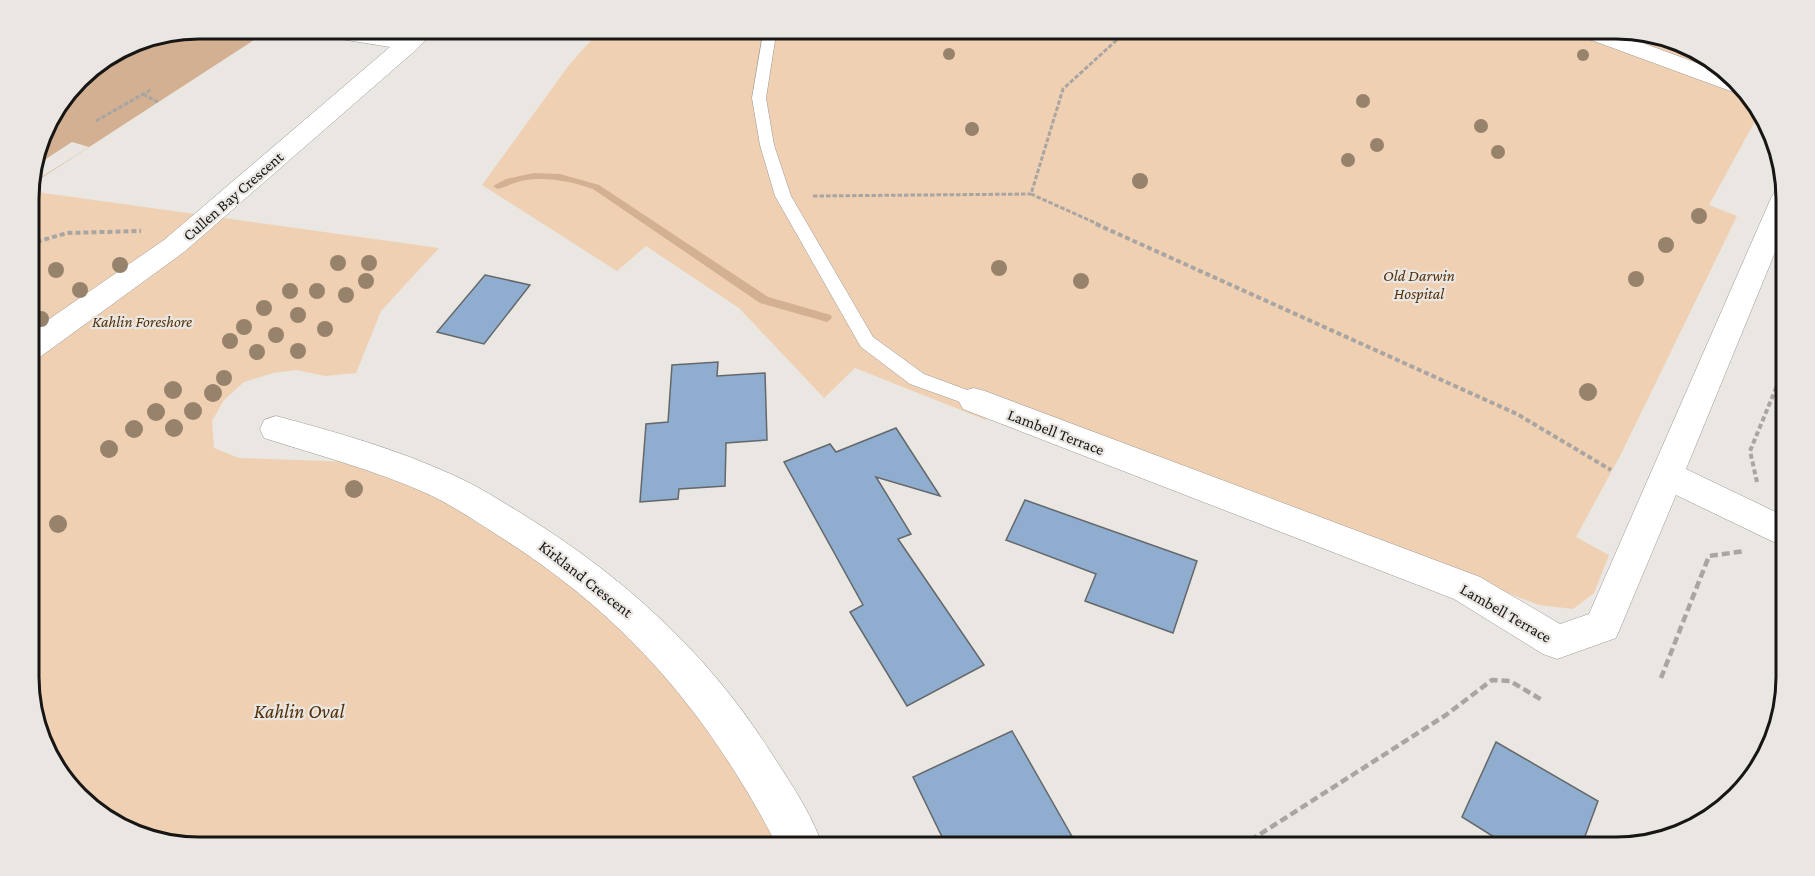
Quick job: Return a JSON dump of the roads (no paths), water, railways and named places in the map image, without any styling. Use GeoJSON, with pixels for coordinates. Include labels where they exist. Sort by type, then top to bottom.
{"type":"FeatureCollection","features":[{"type":"Feature","properties":{"kind":"street","name":"Cullen Bay Crescent"},"geometry":{"type":"LineString","coordinates":[[39,342],[174,246],[414,39]]}},
{"type":"Feature","properties":{"kind":"street"},"geometry":{"type":"LineString","coordinates":[[1610,39],[1723,80]]}},
{"type":"Feature","properties":{"kind":"street","name":"Lambell Terrace"},"geometry":{"type":"LineString","coordinates":[[974,400],[1467,588],[1557,642],[1603,626],[1776,218]]}},
{"type":"Feature","properties":{"kind":"street","name":"Kirkland Crescent"},"geometry":{"type":"LineString","coordinates":[[276,429],[338,445],[442,485],[538,541],[578,568],[662,642],[708,696],[762,775],[796,837]]}},
{"type":"Feature","properties":{"kind":"street"},"geometry":{"type":"LineString","coordinates":[[1668,476],[1776,528]]}},
{"type":"Feature","properties":{"kind":"lane"},"geometry":{"type":"LineString","coordinates":[[769,39],[759,98],[767,145],[783,196],[867,342],[917,379],[974,400]]}},
{"type":"Feature","properties":{"kind":"waterway"},"geometry":{"type":"LineString","coordinates":[[498,186],[522,178],[547,176],[560,177],[596,187],[764,300],[827,318]]}},
{"type":"Feature","properties":{"kind":"park label","name":"Old Darwin Hospital"},"geometry":{"type":"Point","coordinates":[1419,284]}},
{"type":"Feature","properties":{"kind":"park label","name":"Kahlin Foreshore"},"geometry":{"type":"Point","coordinates":[142,321]}},
{"type":"Feature","properties":{"kind":"park label","name":"Kahlin Oval"},"geometry":{"type":"Point","coordinates":[299,711]}}]}
